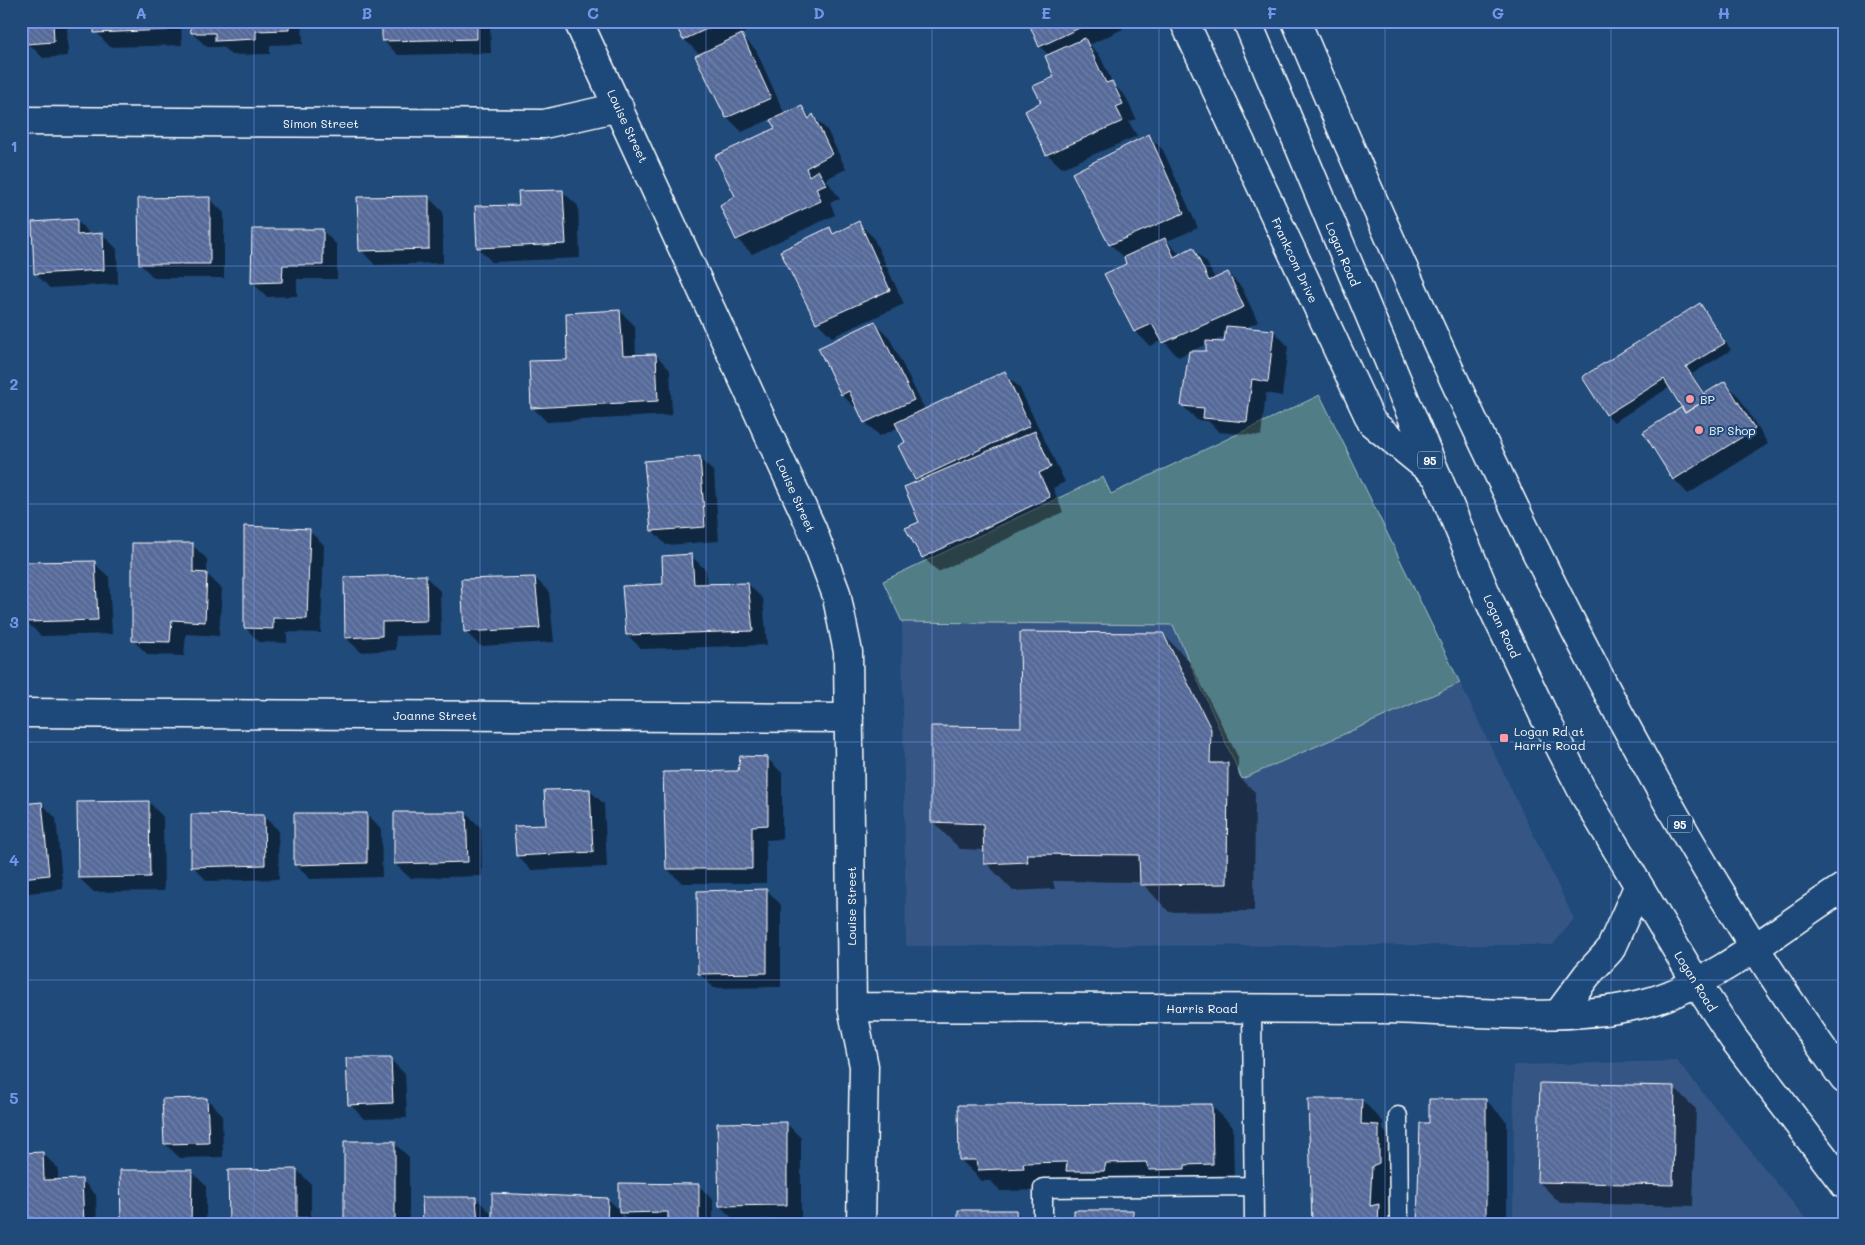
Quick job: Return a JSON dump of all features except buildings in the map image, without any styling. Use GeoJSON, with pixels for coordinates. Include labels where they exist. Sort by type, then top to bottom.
{"type":"FeatureCollection","features":[{"type":"Feature","properties":{"kind":"street","name":"Louise Street"},"geometry":{"type":"LineString","coordinates":[[578,21],[819,547],[836,593],[848,652],[852,1007]]}},
{"type":"Feature","properties":{"kind":"street","name":"Frankcom Drive"},"geometry":{"type":"LineString","coordinates":[[1184,21],[1372,423],[1437,476]]}},
{"type":"Feature","properties":{"kind":"street","name":"Logan Road"},"geometry":{"type":"LineString","coordinates":[[1247,21],[1487,596],[1547,722],[1584,794],[1696,982],[1734,1038],[1844,1184]]}},
{"type":"Feature","properties":{"kind":"street","name":"95"},"geometry":{"type":"LineString","coordinates":[[1296,21],[1387,234],[1509,498],[1648,769],[1754,948],[1793,1009],[1844,1079]]}},
{"type":"Feature","properties":{"kind":"street","name":"Simon Street"},"geometry":{"type":"LineString","coordinates":[[21,121],[544,124],[619,107]]}},
{"type":"Feature","properties":{"kind":"street","name":"Joanne Street"},"geometry":{"type":"LineString","coordinates":[[21,713],[850,718]]}},
{"type":"Feature","properties":{"kind":"street"},"geometry":{"type":"LineString","coordinates":[[1558,1014],[1587,975],[1607,955],[1638,887]]}},
{"type":"Feature","properties":{"kind":"street","name":"Harris Road"},"geometry":{"type":"LineString","coordinates":[[852,1007],[1252,1008],[1558,1014],[1596,1012],[1628,1007],[1666,996],[1696,982],[1754,948],[1844,887]]}},
{"type":"Feature","properties":{"kind":"street"},"geometry":{"type":"LineString","coordinates":[[852,1007],[864,1066],[861,1224]]}},
{"type":"Feature","properties":{"kind":"lane"},"geometry":{"type":"LineString","coordinates":[[1252,1008],[1254,1224]]}},
{"type":"Feature","properties":{"kind":"lane"},"geometry":{"type":"LineString","coordinates":[[1398,1116],[1399,1224]]}},
{"type":"Feature","properties":{"kind":"lane"},"geometry":{"type":"LineString","coordinates":[[1043,1224],[1043,1188],[1254,1186]]}},
{"type":"Feature","properties":{"kind":"shaded area"},"geometry":{"type":"Polygon","coordinates":[[[902,622],[1173,625],[1243,779],[1460,683],[1574,919],[1553,945],[906,946],[902,622]]]}},
{"type":"Feature","properties":{"kind":"shaded area"},"geometry":{"type":"Polygon","coordinates":[[[1677,1061],[1810,1224],[1513,1224],[1514,1065],[1677,1061]]]}},
{"type":"Feature","properties":{"kind":"green space"},"geometry":{"type":"Polygon","coordinates":[[[1320,395],[1460,683],[1242,779],[1173,625],[902,622],[883,581],[1103,477],[1111,494],[1320,395]]]}},
{"type":"Feature","properties":{"kind":"place","name":"BP"},"geometry":{"type":"Point","coordinates":[1690,399]}},
{"type":"Feature","properties":{"kind":"place","name":"BP Shop"},"geometry":{"type":"Point","coordinates":[1699,430]}},
{"type":"Feature","properties":{"kind":"place","name":"Logan Rd at Harris Road"},"geometry":{"type":"Point","coordinates":[1504,738]}}]}
